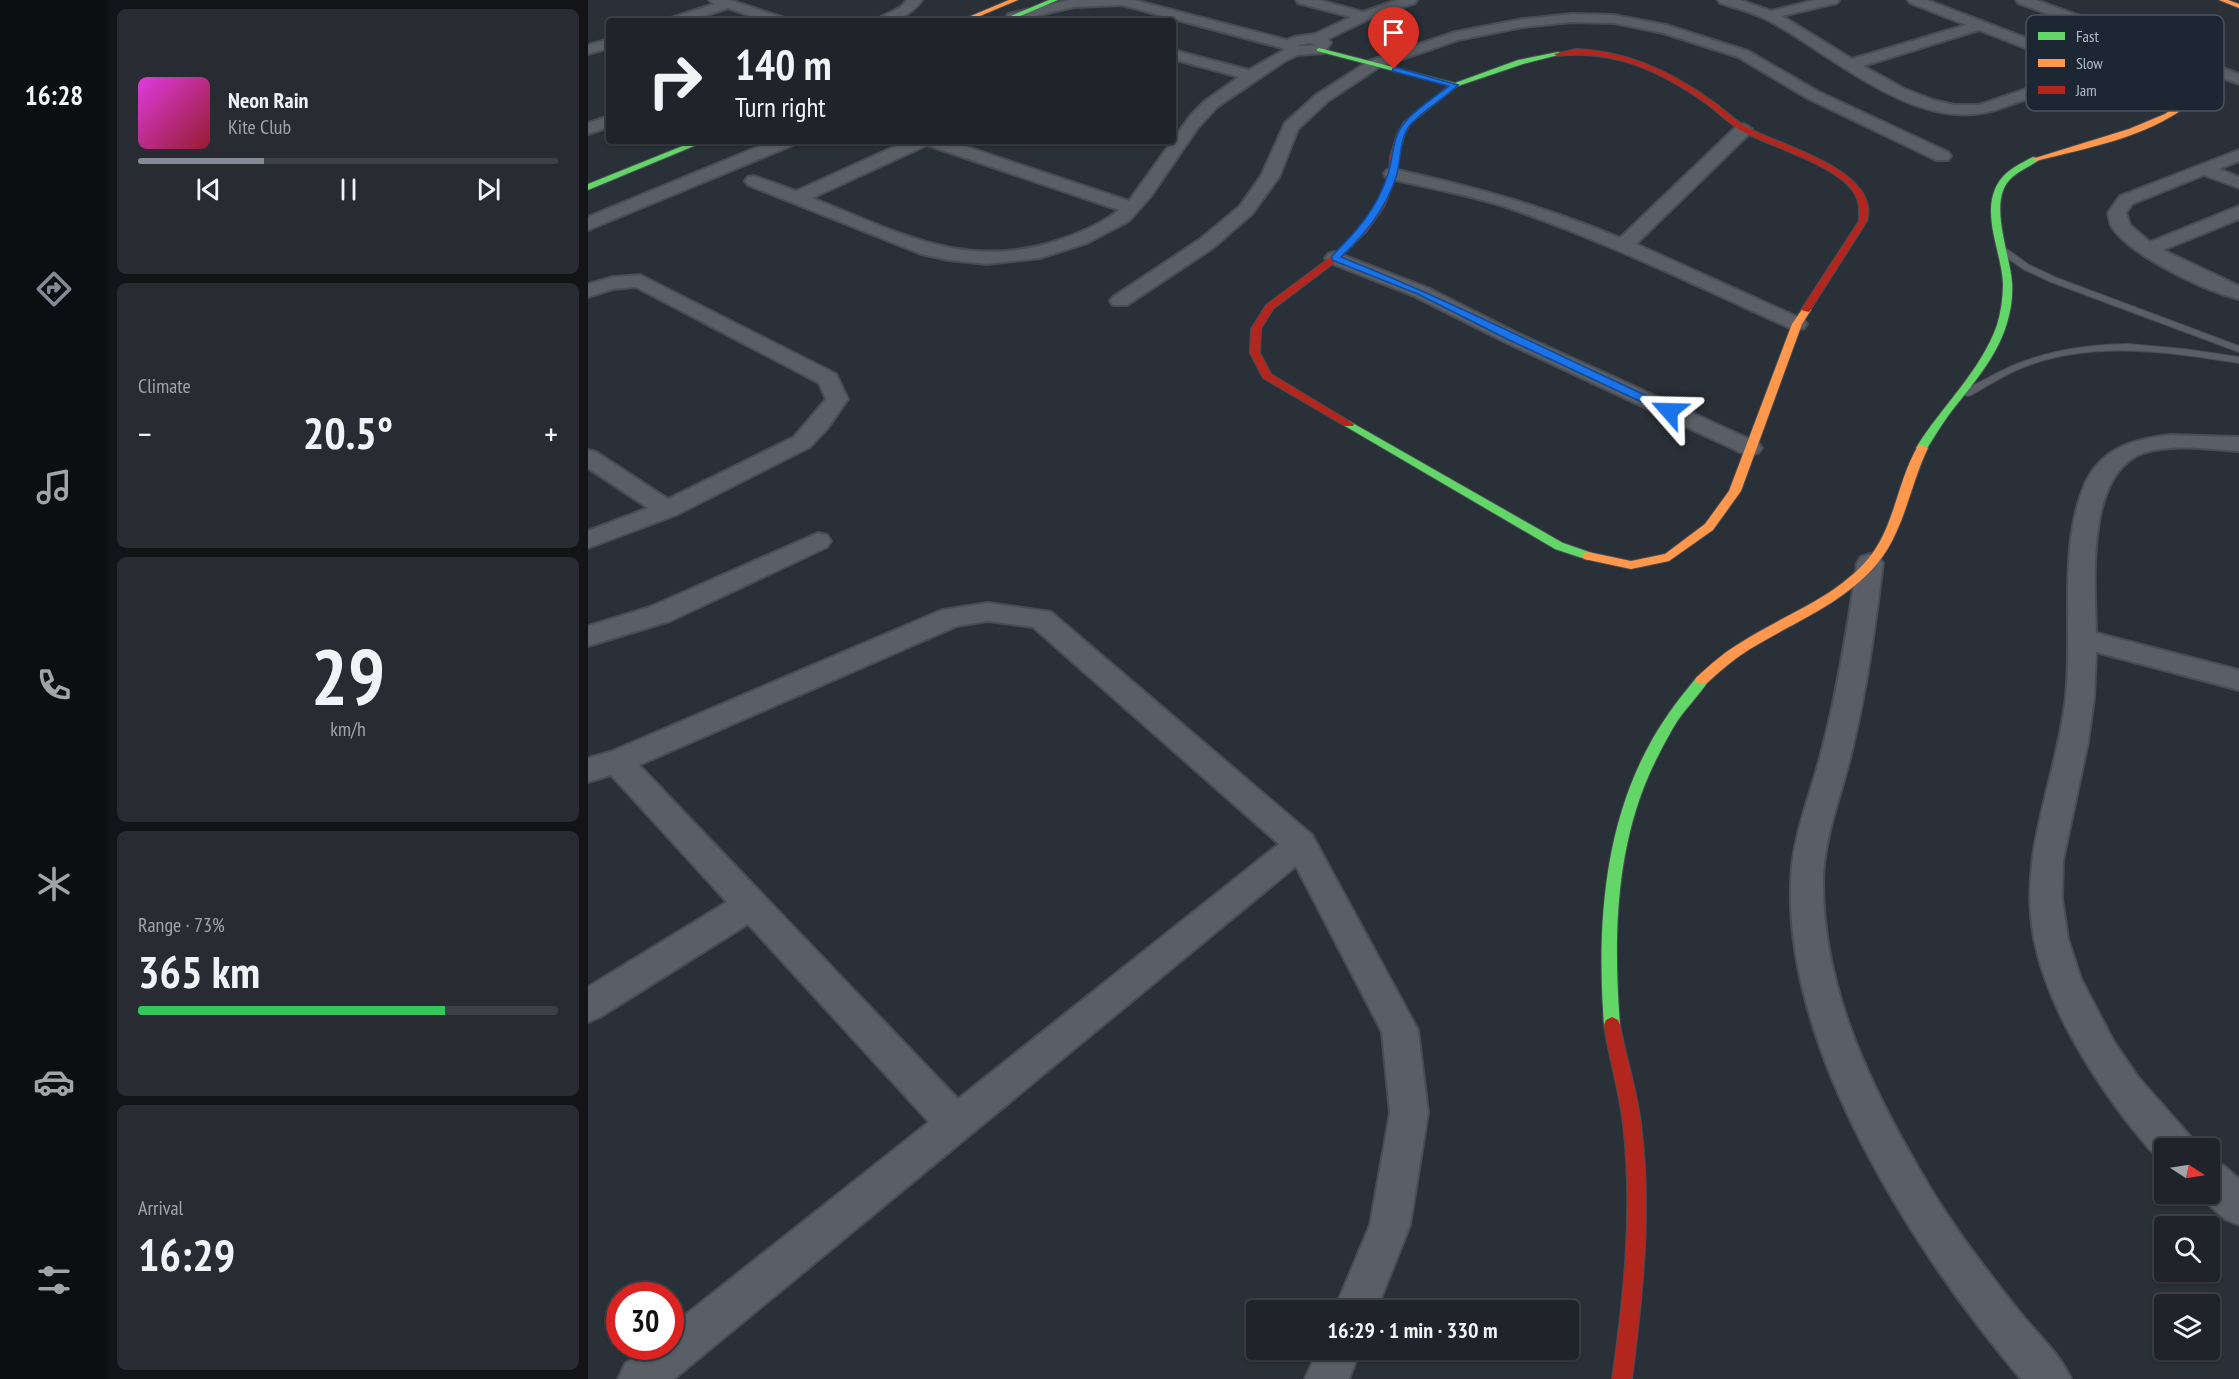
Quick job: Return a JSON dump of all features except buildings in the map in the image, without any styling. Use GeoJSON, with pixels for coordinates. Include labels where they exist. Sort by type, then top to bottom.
{"type":"FeatureCollection","features":[{"type":"Feature","properties":{"kind":"street"},"geometry":{"type":"LineString","coordinates":[[887,18],[906,10],[915,0]]}},
{"type":"Feature","properties":{"kind":"street"},"geometry":{"type":"LineString","coordinates":[[970,18],[1015,0]]}},
{"type":"Feature","properties":{"kind":"street"},"geometry":{"type":"LineString","coordinates":[[1010,18],[1055,0]]}},
{"type":"Feature","properties":{"kind":"street"},"geometry":{"type":"LineString","coordinates":[[1153,0],[1295,45]]}},
{"type":"Feature","properties":{"kind":"street"},"geometry":{"type":"LineString","coordinates":[[1303,0],[1364,16]]}},
{"type":"Feature","properties":{"kind":"street"},"geometry":{"type":"LineString","coordinates":[[1318,45],[1364,16],[1410,0]]}},
{"type":"Feature","properties":{"kind":"street"},"geometry":{"type":"LineString","coordinates":[[1725,0],[1770,15],[1804,34],[1849,65],[1900,92],[1935,106],[1978,110],[2026,94]]}},
{"type":"Feature","properties":{"kind":"street"},"geometry":{"type":"LineString","coordinates":[[1770,15],[1832,0]]}},
{"type":"Feature","properties":{"kind":"street"},"geometry":{"type":"LineString","coordinates":[[1915,0],[2026,43]]}},
{"type":"Feature","properties":{"kind":"street"},"geometry":{"type":"LineString","coordinates":[[2023,0],[2065,15]]}},
{"type":"Feature","properties":{"kind":"street"},"geometry":{"type":"LineString","coordinates":[[2222,0],[2239,6]]}},
{"type":"Feature","properties":{"kind":"street"},"geometry":{"type":"LineString","coordinates":[[683,18],[722,2],[770,18]]}},
{"type":"Feature","properties":{"kind":"street"},"geometry":{"type":"LineString","coordinates":[[1012,18],[1074,3],[1122,2],[1295,45],[1318,45],[1374,64],[1455,85]]}},
{"type":"Feature","properties":{"kind":"street"},"geometry":{"type":"LineString","coordinates":[[1085,17],[1122,2]]}},
{"type":"Feature","properties":{"kind":"street"},"geometry":{"type":"LineString","coordinates":[[1120,301],[1206,244],[1246,210],[1270,177],[1291,127],[1322,98],[1374,64],[1455,36],[1523,23],[1572,18],[1614,19],[1666,29],[1743,54],[1813,95],[1942,156]]}},
{"type":"Feature","properties":{"kind":"street"},"geometry":{"type":"LineString","coordinates":[[1849,65],[1980,25]]}},
{"type":"Feature","properties":{"kind":"street"},"geometry":{"type":"LineString","coordinates":[[588,50],[606,44]]}},
{"type":"Feature","properties":{"kind":"street"},"geometry":{"type":"LineString","coordinates":[[1178,136],[1209,105],[1295,45]]}},
{"type":"Feature","properties":{"kind":"street"},"geometry":{"type":"LineString","coordinates":[[1563,53],[1600,53],[1626,57],[1703,98],[1744,129],[1832,169],[1856,190],[1864,206],[1863,221],[1797,324],[1735,490],[1709,527],[1669,557],[1631,564],[1600,560],[1559,546],[1267,376],[1255,353],[1256,329],[1269,307],[1335,258],[1364,229],[1380,207],[1393,174],[1398,146],[1408,122],[1455,85],[1521,62],[1563,53]]}},
{"type":"Feature","properties":{"kind":"street"},"geometry":{"type":"LineString","coordinates":[[1176,55],[1251,75]]}},
{"type":"Feature","properties":{"kind":"street"},"geometry":{"type":"LineString","coordinates":[[2224,72],[2239,79]]}},
{"type":"Feature","properties":{"kind":"street"},"geometry":{"type":"LineString","coordinates":[[1622,1379],[1632,1308],[1637,1238],[1635,1172],[1630,1110],[1617,1055],[1610,1004],[1607,955],[1608,910],[1623,828],[1635,791],[1660,735],[1688,693],[1728,657],[1752,641],[1831,600],[1852,583],[1886,542],[1897,521],[1909,475],[1930,433],[1979,372],[1998,336],[2005,314],[2007,278],[1996,226],[1998,194],[2000,186],[2011,172],[2032,160],[2088,144],[2172,111]]}},
{"type":"Feature","properties":{"kind":"street"},"geometry":{"type":"LineString","coordinates":[[588,129],[606,122]]}},
{"type":"Feature","properties":{"kind":"street"},"geometry":{"type":"LineString","coordinates":[[1624,245],[1744,129]]}},
{"type":"Feature","properties":{"kind":"street"},"geometry":{"type":"LineString","coordinates":[[588,187],[695,144]]}},
{"type":"Feature","properties":{"kind":"street"},"geometry":{"type":"LineString","coordinates":[[588,224],[780,144]]}},
{"type":"Feature","properties":{"kind":"street"},"geometry":{"type":"LineString","coordinates":[[796,198],[914,144]]}},
{"type":"Feature","properties":{"kind":"street"},"geometry":{"type":"LineString","coordinates":[[941,144],[1132,208]]}},
{"type":"Feature","properties":{"kind":"street"},"geometry":{"type":"LineString","coordinates":[[754,181],[928,250],[956,257],[1014,259],[1046,252],[1102,230],[1132,208],[1162,170],[1174,144]]}},
{"type":"Feature","properties":{"kind":"street"},"geometry":{"type":"LineString","coordinates":[[2235,288],[2149,249],[2120,227],[2116,221],[2116,209],[2126,200],[2239,155]]}},
{"type":"Feature","properties":{"kind":"street"},"geometry":{"type":"LineString","coordinates":[[2204,169],[2239,183]]}},
{"type":"Feature","properties":{"kind":"street"},"geometry":{"type":"LineString","coordinates":[[1393,174],[1465,189],[1524,207],[1624,245],[1797,324]]}},
{"type":"Feature","properties":{"kind":"street"},"geometry":{"type":"LineString","coordinates":[[2149,249],[2239,212]]}},
{"type":"Feature","properties":{"kind":"street"},"geometry":{"type":"LineString","coordinates":[[1335,258],[1421,292],[1508,336],[1750,448]]}},
{"type":"Feature","properties":{"kind":"street"},"geometry":{"type":"LineString","coordinates":[[588,291],[601,285],[624,280],[640,281],[828,379],[837,399],[819,424],[802,442],[667,509],[588,540]]}},
{"type":"Feature","properties":{"kind":"street"},"geometry":{"type":"LineString","coordinates":[[2166,1138],[2131,1098],[2094,1043],[2067,984],[2049,925],[2046,863],[2051,832],[2074,742],[2080,700],[2083,639],[2081,597],[2086,531],[2096,488],[2108,466],[2126,453],[2151,445],[2185,442],[2239,444]]}},
{"type":"Feature","properties":{"kind":"street"},"geometry":{"type":"LineString","coordinates":[[588,457],[667,509]]}},
{"type":"Feature","properties":{"kind":"street"},"geometry":{"type":"LineString","coordinates":[[588,636],[660,614],[818,541]]}},
{"type":"Feature","properties":{"kind":"street"},"geometry":{"type":"LineString","coordinates":[[1870,563],[1850,696],[1811,850],[1807,905],[1811,953],[1833,1033],[1877,1132],[1910,1192],[1995,1315],[2049,1379]]}},
{"type":"Feature","properties":{"kind":"street"},"geometry":{"type":"LineString","coordinates":[[956,1124],[751,905],[602,766],[952,617],[988,612],[1041,619],[1301,844],[1400,1030],[1408,1113],[1390,1225],[1359,1300]]}},
{"type":"Feature","properties":{"kind":"street"},"geometry":{"type":"LineString","coordinates":[[2083,639],[2239,680]]}},
{"type":"Feature","properties":{"kind":"street"},"geometry":{"type":"LineString","coordinates":[[640,1379],[1301,844]]}},
{"type":"Feature","properties":{"kind":"street"},"geometry":{"type":"LineString","coordinates":[[588,1006],[751,905]]}},
{"type":"Feature","properties":{"kind":"street"},"geometry":{"type":"LineString","coordinates":[[2220,1189],[2239,1205]]}},
{"type":"Feature","properties":{"kind":"street"},"geometry":{"type":"LineString","coordinates":[[1328,1379],[1335,1360]]}},
{"type":"Feature","properties":{"kind":"lane"},"geometry":{"type":"LineString","coordinates":[[1999,248],[2026,267],[2054,280],[2239,349]]}},
{"type":"Feature","properties":{"kind":"lane"},"geometry":{"type":"LineString","coordinates":[[1957,398],[2021,364],[2082,349],[2169,350],[2239,360]]}},
{"type":"Feature","properties":{"kind":"traffic: fast"},"geometry":{"type":"LineString","coordinates":[[1010,18],[1055,0]]}},
{"type":"Feature","properties":{"kind":"traffic: fast"},"geometry":{"type":"LineString","coordinates":[[1319,50],[1455,85],[1521,62],[1558,54]]}},
{"type":"Feature","properties":{"kind":"traffic: fast"},"geometry":{"type":"LineString","coordinates":[[588,187],[695,144]]}},
{"type":"Feature","properties":{"kind":"traffic: fast"},"geometry":{"type":"LineString","coordinates":[[1922,448],[1945,412],[1983,362],[2002,325],[2007,303],[2008,283],[1996,202],[2001,185],[2014,170],[2036,159]]}},
{"type":"Feature","properties":{"kind":"traffic: fast"},"geometry":{"type":"LineString","coordinates":[[1349,424],[1559,546],[1588,556]]}},
{"type":"Feature","properties":{"kind":"traffic: fast"},"geometry":{"type":"LineString","coordinates":[[1612,1025],[1609,933],[1612,887],[1620,842],[1633,798],[1650,756],[1673,717],[1702,680]]}},
{"type":"Feature","properties":{"kind":"traffic: slow"},"geometry":{"type":"LineString","coordinates":[[970,18],[1015,0]]}},
{"type":"Feature","properties":{"kind":"traffic: slow"},"geometry":{"type":"LineString","coordinates":[[2222,0],[2239,6]]}},
{"type":"Feature","properties":{"kind":"traffic: slow"},"geometry":{"type":"LineString","coordinates":[[2036,159],[2131,131],[2176,111]]}},
{"type":"Feature","properties":{"kind":"traffic: slow"},"geometry":{"type":"LineString","coordinates":[[1588,556],[1631,565],[1669,557],[1709,527],[1735,491],[1797,324],[1806,310]]}},
{"type":"Feature","properties":{"kind":"traffic: slow"},"geometry":{"type":"LineString","coordinates":[[1702,680],[1742,647],[1833,596],[1872,562],[1889,535],[1922,448]]}},
{"type":"Feature","properties":{"kind":"traffic: jam"},"geometry":{"type":"LineString","coordinates":[[1558,54],[1597,52],[1653,69],[1688,88],[1744,129],[1832,170],[1859,193],[1864,207],[1863,221],[1806,310]]}},
{"type":"Feature","properties":{"kind":"traffic: jam"},"geometry":{"type":"LineString","coordinates":[[1349,424],[1267,376],[1255,353],[1256,329],[1269,307],[1335,258],[1364,229],[1380,207],[1393,174],[1394,157],[1401,134],[1408,122],[1455,85]]}},
{"type":"Feature","properties":{"kind":"traffic: jam"},"geometry":{"type":"LineString","coordinates":[[1612,1025],[1632,1124],[1636,1188],[1633,1284],[1622,1379]]}},
{"type":"Feature","properties":{"kind":"route"},"geometry":{"type":"LineString","coordinates":[[1394,69],[1455,85],[1408,122],[1401,134],[1394,157],[1393,174],[1380,207],[1364,229],[1335,258],[1421,292],[1508,336],[1669,411]]}}]}
